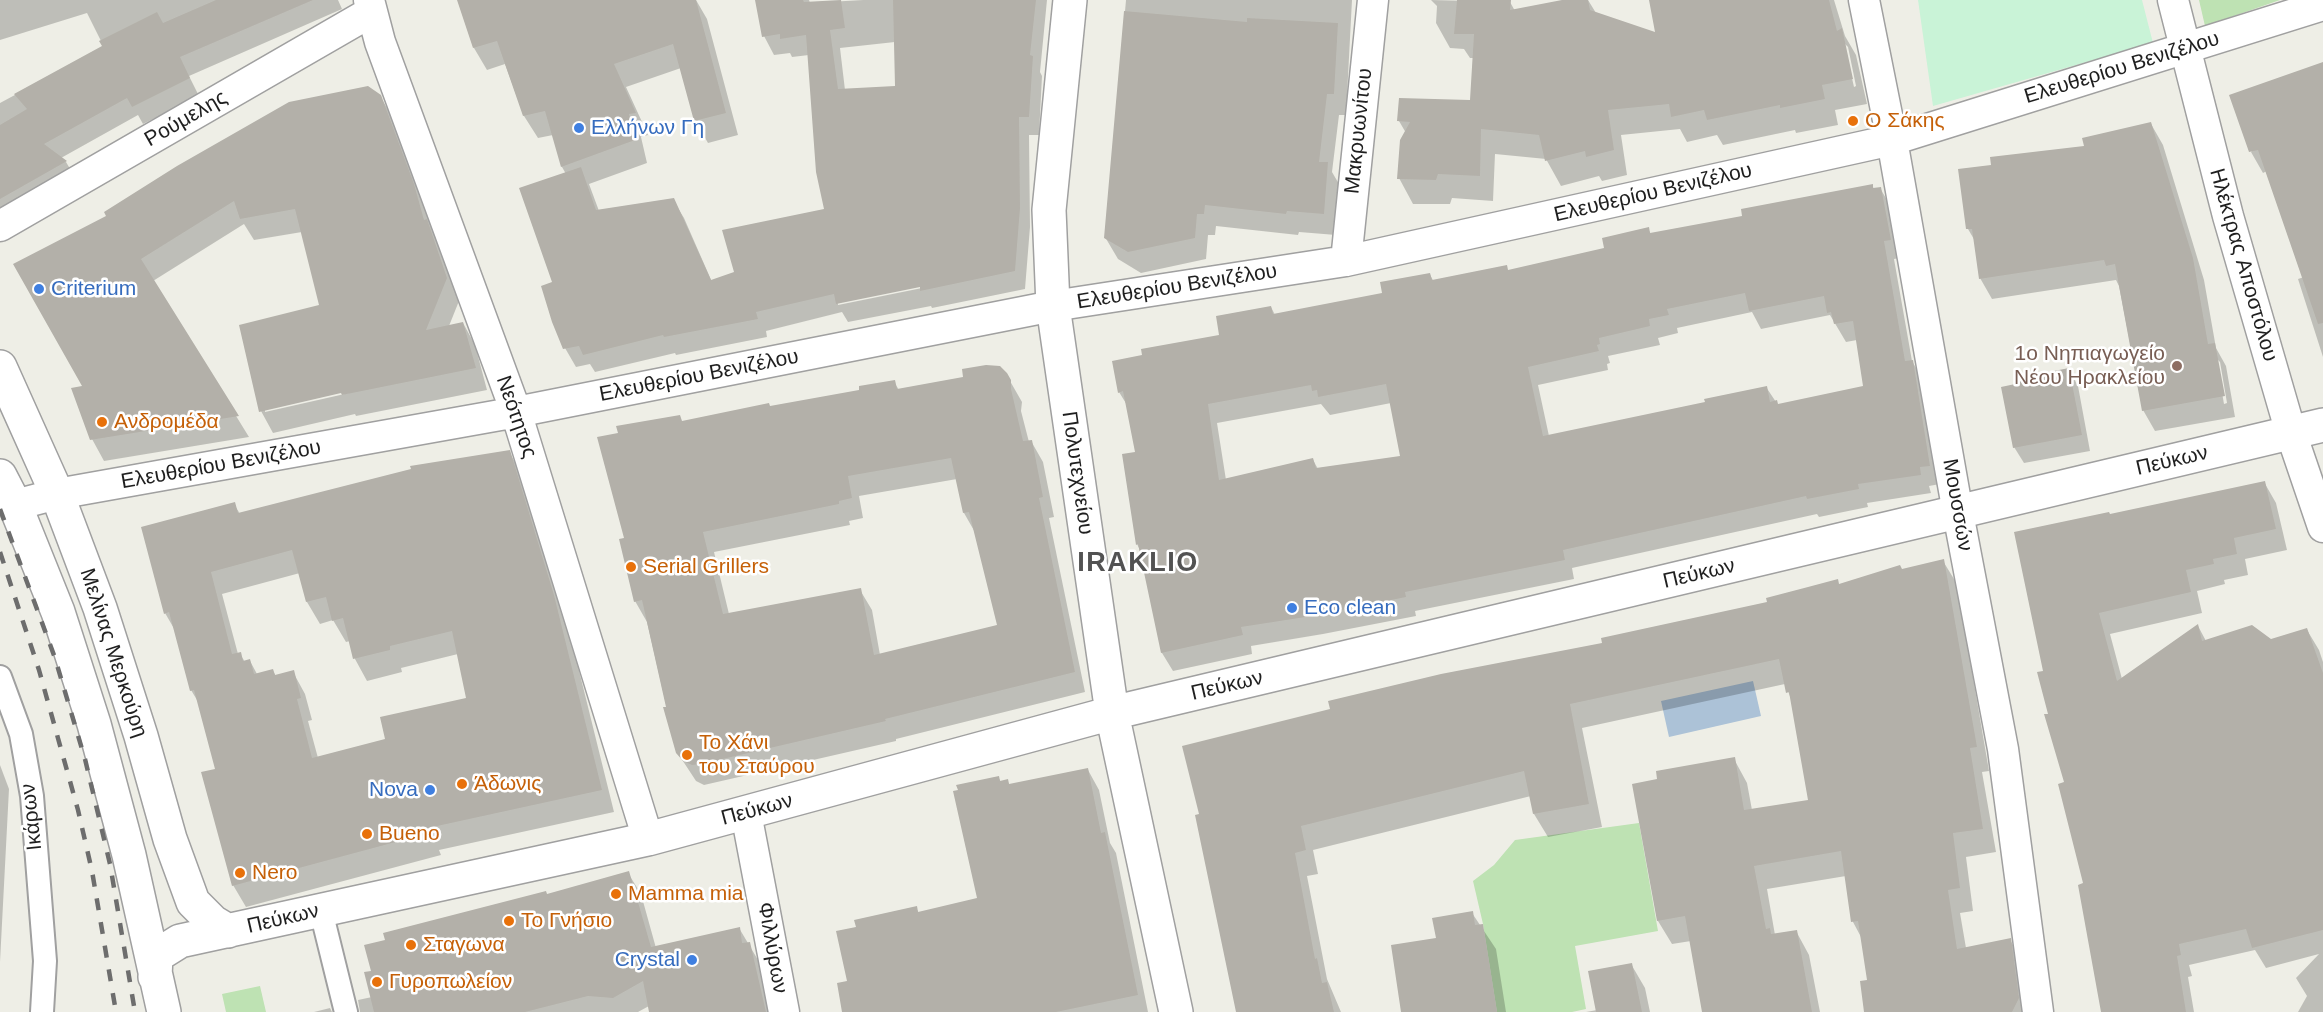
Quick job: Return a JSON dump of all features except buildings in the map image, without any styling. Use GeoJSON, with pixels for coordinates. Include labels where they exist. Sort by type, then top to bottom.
{"type":"FeatureCollection","features":[{"type":"Feature","properties":{"kind":"street","name":"Πολυτεχνείου"},"geometry":{"type":"LineString","coordinates":[[1070,0],[1049,210],[1053,306],[1112,713],[1176,1012]]}},
{"type":"Feature","properties":{"kind":"street","name":"Μακρυωνίτου"},"geometry":{"type":"LineString","coordinates":[[1346,261],[1373,0]]}},
{"type":"Feature","properties":{"kind":"street","name":"Μουσσών"},"geometry":{"type":"LineString","coordinates":[[1864,0],[1892,140],[1958,513],[2003,749],[2038,1012]]}},
{"type":"Feature","properties":{"kind":"street","name":"Ηλέκτρας Αποστόλου"},"geometry":{"type":"LineString","coordinates":[[2173,0],[2228,216],[2291,433],[2323,527]]}},
{"type":"Feature","properties":{"kind":"street","name":"Ελευθερίου Βενιζέλου"},"geometry":{"type":"LineString","coordinates":[[15,505],[57,494],[516,412],[1053,306],[1346,261],[1892,140],[2323,5]]}},
{"type":"Feature","properties":{"kind":"street","name":"Ρούμελης"},"geometry":{"type":"LineString","coordinates":[[0,226],[370,6]]}},
{"type":"Feature","properties":{"kind":"street","name":"Νεότητος"},"geometry":{"type":"LineString","coordinates":[[370,6],[380,42],[516,412],[648,839]]}},
{"type":"Feature","properties":{"kind":"street","name":"Μελίνας Μερκούρη"},"geometry":{"type":"LineString","coordinates":[[0,367],[57,494],[100,608],[182,875],[193,902],[213,922],[228,931]]}},
{"type":"Feature","properties":{"kind":"street","name":"Πεύκων"},"geometry":{"type":"LineString","coordinates":[[155,977],[156,956],[180,941],[648,839],[1112,713],[2323,425]]}},
{"type":"Feature","properties":{"kind":"street","name":"Μελίνας Μερκούρη"},"geometry":{"type":"LineString","coordinates":[[0,476],[15,505],[58,612],[94,724],[129,855],[164,1012]]}},
{"type":"Feature","properties":{"kind":"street","name":"Ικάρων"},"geometry":{"type":"LineString","coordinates":[[0,677],[21,734],[32,795],[45,961],[42,1012]]}},
{"type":"Feature","properties":{"kind":"street","name":"Φιλλύρων"},"geometry":{"type":"LineString","coordinates":[[746,813],[784,1012]]}},
{"type":"Feature","properties":{"kind":"street"},"geometry":{"type":"LineString","coordinates":[[321,911],[346,1012]]}},
{"type":"Feature","properties":{"kind":"green space"},"geometry":{"type":"Polygon","coordinates":[[[1918,0],[2142,0],[2153,43],[1933,106],[1918,0]]]}},
{"type":"Feature","properties":{"kind":"green space"},"geometry":{"type":"Polygon","coordinates":[[[2199,0],[2280,0],[2205,26],[2199,0]]]}},
{"type":"Feature","properties":{"kind":"green space"},"geometry":{"type":"Polygon","coordinates":[[[1639,823],[1658,931],[1575,946],[1586,1009],[1572,1012],[1497,1012],[1483,924],[1473,881],[1494,865],[1515,840],[1639,823]]]}},
{"type":"Feature","properties":{"kind":"green space"},"geometry":{"type":"Polygon","coordinates":[[[260,986],[266,1012],[226,1012],[222,994],[260,986]]]}},
{"type":"Feature","properties":{"kind":"water"},"geometry":{"type":"Polygon","coordinates":[[[1753,681],[1761,716],[1669,737],[1661,701],[1753,681]]]}},
{"type":"Feature","properties":{"kind":"railway"},"geometry":{"type":"LineString","coordinates":[[0,509],[55,658],[85,759],[110,864],[135,1012]]}},
{"type":"Feature","properties":{"kind":"railway"},"geometry":{"type":"LineString","coordinates":[[0,552],[39,670],[78,810],[92,871],[116,1012]]}},
{"type":"Feature","properties":{"kind":"place","name":"Ο Σάκης"},"geometry":{"type":"Point","coordinates":[1853,121]}},
{"type":"Feature","properties":{"kind":"place","name":"Ελλήνων Γη"},"geometry":{"type":"Point","coordinates":[579,128]}},
{"type":"Feature","properties":{"kind":"place","name":"Criterium"},"geometry":{"type":"Point","coordinates":[39,289]}},
{"type":"Feature","properties":{"kind":"place","name":"1ο Νηπιαγωγείο Νέου Ηρακλείου"},"geometry":{"type":"Point","coordinates":[2177,366]}},
{"type":"Feature","properties":{"kind":"place","name":"Ανδρομέδα"},"geometry":{"type":"Point","coordinates":[102,422]}},
{"type":"Feature","properties":{"kind":"place","name":"Serial Grillers"},"geometry":{"type":"Point","coordinates":[631,567]}},
{"type":"Feature","properties":{"kind":"place","name":"Eco clean"},"geometry":{"type":"Point","coordinates":[1292,608]}},
{"type":"Feature","properties":{"kind":"place","name":"Το Χάνι του Σταύρου"},"geometry":{"type":"Point","coordinates":[687,755]}},
{"type":"Feature","properties":{"kind":"place","name":"Άδωνις"},"geometry":{"type":"Point","coordinates":[462,784]}},
{"type":"Feature","properties":{"kind":"place","name":"Nova"},"geometry":{"type":"Point","coordinates":[430,790]}},
{"type":"Feature","properties":{"kind":"place","name":"Bueno"},"geometry":{"type":"Point","coordinates":[367,834]}},
{"type":"Feature","properties":{"kind":"place","name":"Nero"},"geometry":{"type":"Point","coordinates":[240,873]}},
{"type":"Feature","properties":{"kind":"place","name":"Mamma mia"},"geometry":{"type":"Point","coordinates":[616,894]}},
{"type":"Feature","properties":{"kind":"place","name":"Το Γνήσιο"},"geometry":{"type":"Point","coordinates":[509,921]}},
{"type":"Feature","properties":{"kind":"place","name":"Σταγωνα"},"geometry":{"type":"Point","coordinates":[411,945]}},
{"type":"Feature","properties":{"kind":"place","name":"Crystal"},"geometry":{"type":"Point","coordinates":[692,960]}},
{"type":"Feature","properties":{"kind":"place","name":"Γυροπωλείον"},"geometry":{"type":"Point","coordinates":[377,982]}},
{"type":"Feature","properties":{"kind":"district","name":"IRAKLIO"},"geometry":{"type":"Point","coordinates":[1138,564]}}]}
